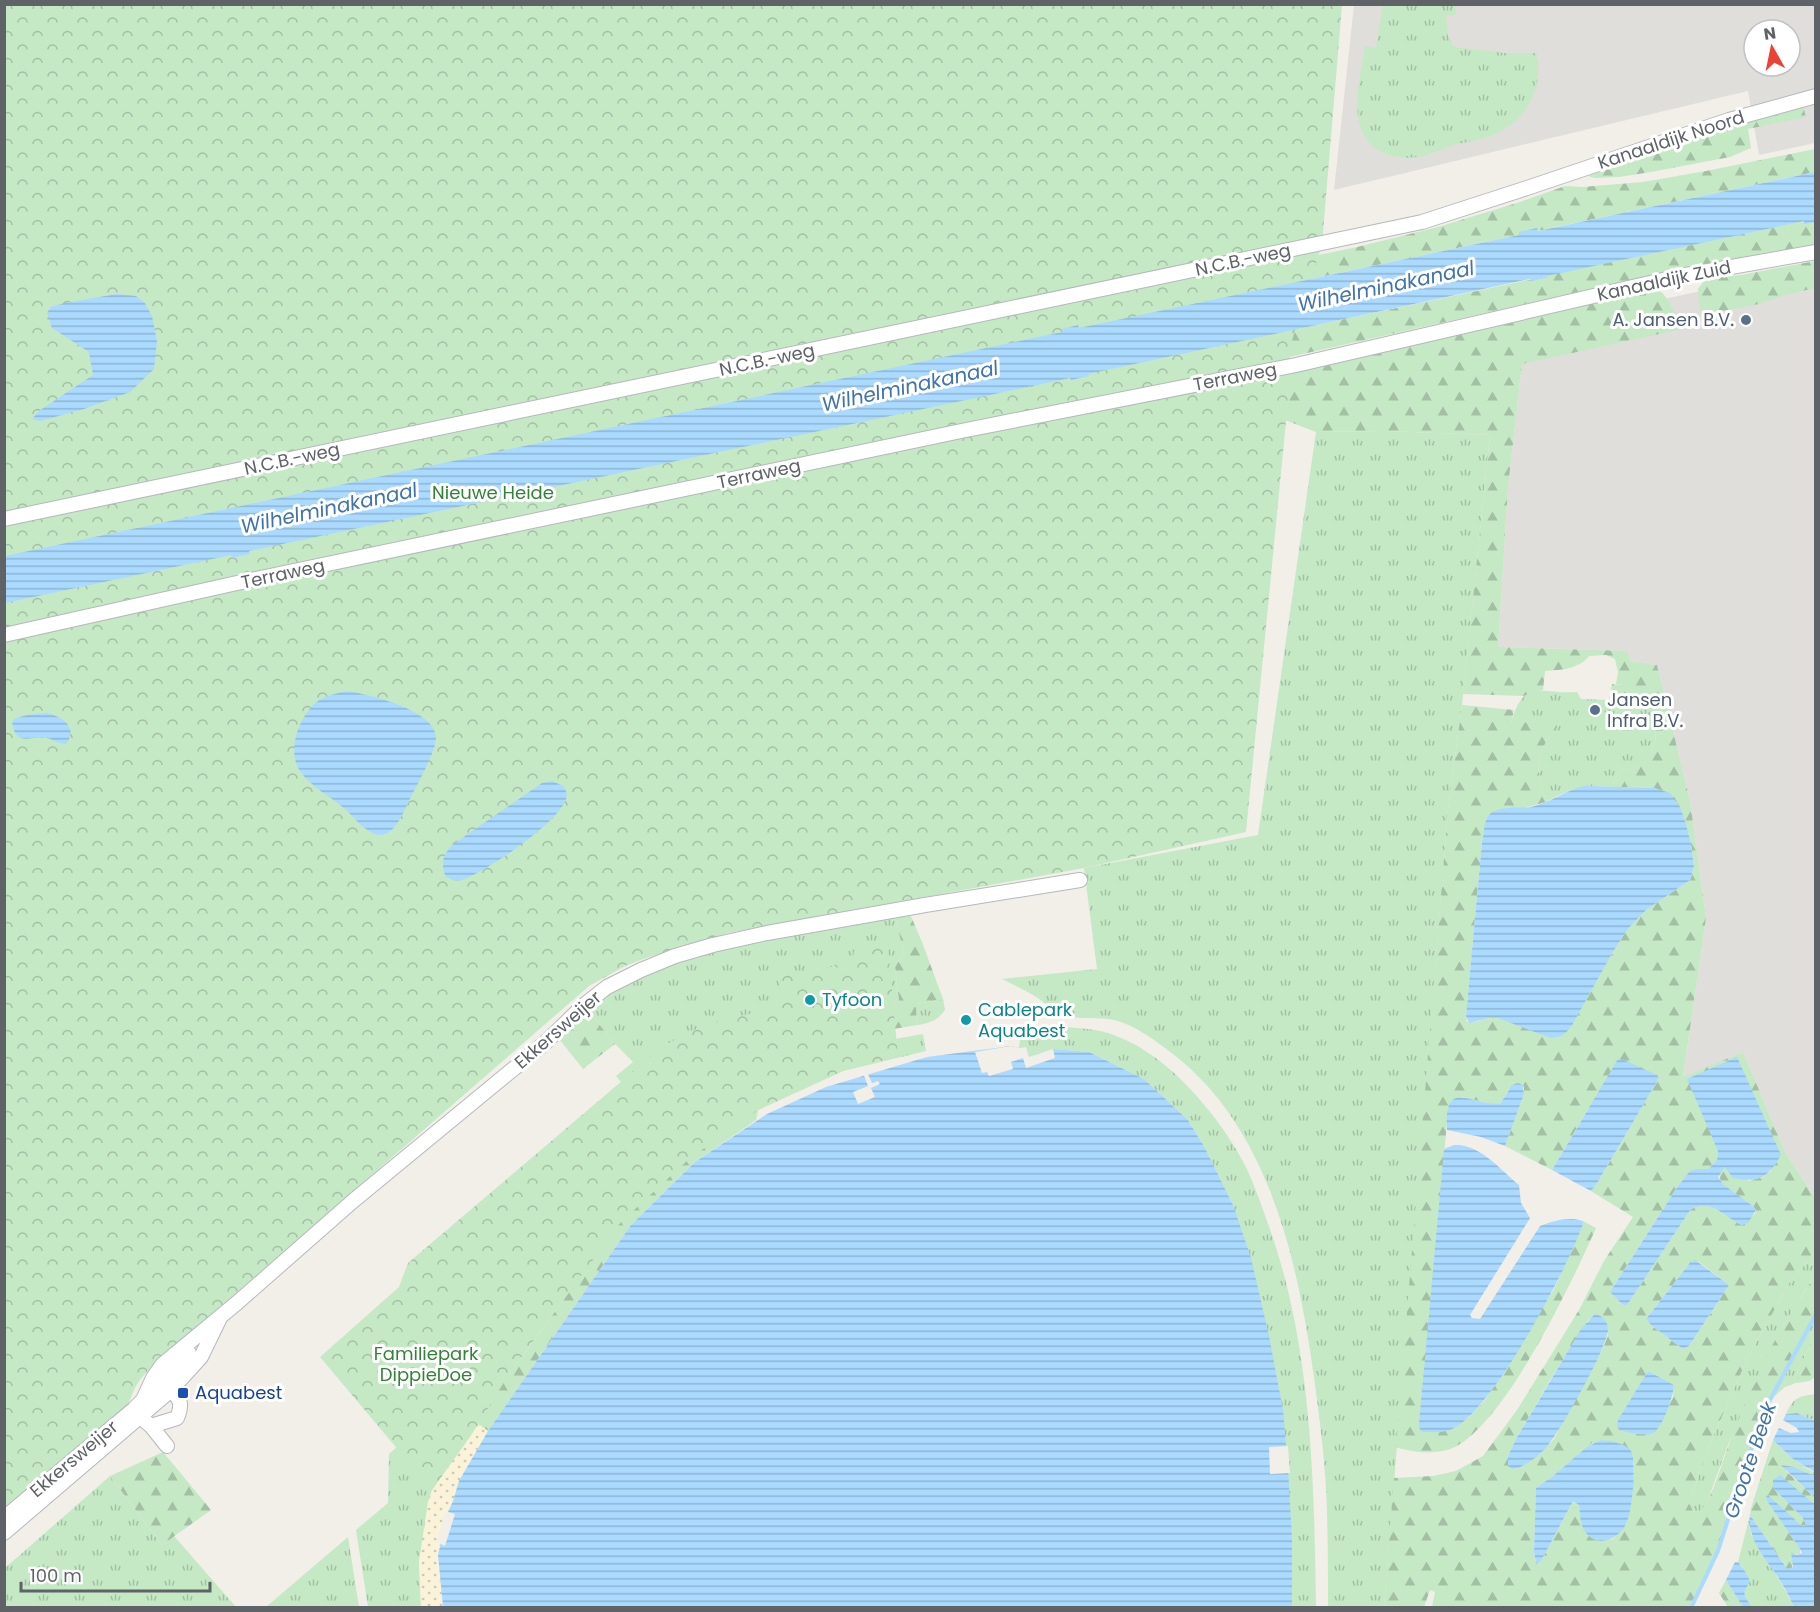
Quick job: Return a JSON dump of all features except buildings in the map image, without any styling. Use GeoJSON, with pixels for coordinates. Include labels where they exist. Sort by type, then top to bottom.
{"type":"FeatureCollection","features":[{"type":"Feature","properties":{"kind":"street","name":"Kanaaldijk Noord"},"geometry":{"type":"LineString","coordinates":[[1527,188],[1729,120],[1815,96]]}},
{"type":"Feature","properties":{"kind":"street","name":"N.C.B.-weg"},"geometry":{"type":"LineString","coordinates":[[4,519],[1331,242],[1422,222],[1527,188]]}},
{"type":"Feature","properties":{"kind":"street","name":"Kanaaldijk Zuid"},"geometry":{"type":"LineString","coordinates":[[1513,314],[1680,276],[1815,252]]}},
{"type":"Feature","properties":{"kind":"street","name":"Terraweg"},"geometry":{"type":"LineString","coordinates":[[4,634],[966,430],[1296,365],[1513,314]]}},
{"type":"Feature","properties":{"kind":"street","name":"Ekkersweijer"},"geometry":{"type":"LineString","coordinates":[[4,1518],[134,1409],[148,1395],[153,1378],[162,1365],[353,1201],[546,1042],[584,1005],[608,987],[675,956],[713,945],[846,919],[1080,880]]}},
{"type":"Feature","properties":{"kind":"street","name":"Ekkersweijer"},"geometry":{"type":"LineString","coordinates":[[4,1533],[170,1391],[201,1357],[219,1318]]}},
{"type":"Feature","properties":{"kind":"street"},"geometry":{"type":"LineString","coordinates":[[148,1395],[170,1391],[179,1398],[181,1407],[177,1418],[151,1426]]}},
{"type":"Feature","properties":{"kind":"street","name":"Ekkersweijer"},"geometry":{"type":"LineString","coordinates":[[140,1417],[151,1426],[167,1446]]}},
{"type":"Feature","properties":{"kind":"shaded area"},"geometry":{"type":"Polygon","coordinates":[[[1354,5],[1815,5],[1815,143],[1759,155],[1748,91],[1334,190],[1354,5]]]}},
{"type":"Feature","properties":{"kind":"shaded area"},"geometry":{"type":"Polygon","coordinates":[[[1815,266],[1815,1198],[1785,1152],[1743,1052],[1683,1078],[1706,918],[1690,801],[1657,665],[1631,661],[1627,651],[1498,647],[1508,487],[1526,329],[1815,266]]]}},
{"type":"Feature","properties":{"kind":"green space","name":"Nieuwe Heide"},"geometry":{"type":"Polygon","coordinates":[[[5,5],[1342,5],[1322,244],[1290,347],[1287,411],[1246,832],[1084,868],[728,933],[625,966],[589,986],[158,1361],[138,1383],[127,1410],[5,1509],[5,5]]]}},
{"type":"Feature","properties":{"kind":"green space"},"geometry":{"type":"Polygon","coordinates":[[[1383,5],[1455,5],[1456,15],[1446,16],[1448,36],[1454,47],[1505,53],[1536,53],[1538,79],[1530,102],[1523,112],[1505,129],[1493,135],[1453,145],[1427,155],[1410,158],[1393,156],[1377,150],[1365,137],[1357,105],[1365,46],[1376,48],[1383,5]]]}},
{"type":"Feature","properties":{"kind":"green space"},"geometry":{"type":"Polygon","coordinates":[[[1803,106],[1806,117],[1748,129],[1751,148],[1730,157],[1619,177],[1588,176],[1742,122],[1803,106]]]}},
{"type":"Feature","properties":{"kind":"green space"},"geometry":{"type":"Polygon","coordinates":[[[1815,149],[1815,172],[1076,329],[4,529],[1357,247],[1438,227],[1565,186],[1582,187],[1643,182],[1815,149]]]}},
{"type":"Feature","properties":{"kind":"green space"},"geometry":{"type":"Polygon","coordinates":[[[1808,220],[1804,223],[1815,221],[1815,250],[1622,282],[1285,358],[4,603],[1533,279],[1531,281],[1547,278],[1543,276],[1808,220]]]}},
{"type":"Feature","properties":{"kind":"green space"},"geometry":{"type":"Polygon","coordinates":[[[1815,261],[1815,288],[1759,304],[1701,315],[1698,289],[1706,278],[1741,275],[1815,261]]]}},
{"type":"Feature","properties":{"kind":"green space"},"geometry":{"type":"Polygon","coordinates":[[[1654,288],[1659,290],[1667,299],[1682,329],[1522,364],[1508,487],[1498,647],[1627,651],[1631,661],[1657,665],[1690,801],[1706,918],[1683,1077],[1743,1052],[1785,1152],[1815,1198],[1815,1253],[1791,1280],[1748,1357],[1712,1439],[1689,1503],[1693,1511],[1697,1513],[1706,1502],[1760,1370],[1783,1326],[1815,1275],[1815,1314],[1767,1407],[1746,1463],[1718,1551],[1691,1607],[1432,1607],[1435,1592],[1430,1590],[1424,1607],[1384,1607],[1394,1478],[1433,1476],[1456,1471],[1483,1456],[1517,1410],[1579,1310],[1604,1261],[1633,1217],[1591,1191],[1659,1078],[1588,1109],[1552,1170],[1505,1146],[1524,1094],[1522,1084],[1509,1089],[1500,1104],[1463,1097],[1448,1111],[1426,1354],[1450,1430],[1468,1418],[1484,1401],[1502,1375],[1554,1289],[1583,1221],[1596,1228],[1536,1348],[1496,1409],[1475,1432],[1449,1450],[1418,1452],[1396,1447],[1448,809],[1462,705],[1514,710],[1511,723],[1556,722],[1557,728],[1543,747],[1538,763],[1546,802],[1487,818],[1482,842],[1467,1022],[1491,1018],[1508,1020],[1548,1037],[1611,955],[1627,930],[1646,910],[1690,880],[1694,867],[1686,824],[1677,802],[1655,788],[1612,787],[1618,772],[1644,763],[1650,756],[1656,729],[1654,720],[1645,706],[1632,699],[1623,699],[1623,685],[1616,684],[1618,672],[1615,659],[1606,655],[1589,656],[1575,666],[1545,671],[1543,690],[1524,696],[1463,694],[1490,435],[1385,431],[1316,432],[1285,420],[78,622],[1654,288]],[[1718,1151],[1717,1160],[1708,1169],[1700,1169],[1676,1189],[1610,1292],[1623,1305],[1627,1305],[1691,1209],[1699,1206],[1712,1207],[1742,1225],[1755,1214],[1756,1210],[1753,1206],[1723,1184],[1719,1174],[1725,1167],[1749,1181],[1763,1177],[1772,1170],[1718,1151]],[[1699,1262],[1690,1263],[1646,1319],[1683,1349],[1689,1346],[1729,1285],[1699,1262]],[[1589,1319],[1549,1382],[1508,1456],[1515,1469],[1541,1453],[1554,1439],[1604,1346],[1608,1335],[1607,1324],[1589,1319]],[[1648,1371],[1618,1421],[1633,1432],[1653,1433],[1658,1428],[1673,1397],[1674,1385],[1648,1371]],[[1592,1443],[1536,1488],[1534,1552],[1535,1561],[1541,1561],[1573,1501],[1579,1505],[1582,1524],[1591,1537],[1602,1541],[1613,1539],[1627,1523],[1634,1462],[1592,1443]]]}},
{"type":"Feature","properties":{"kind":"green space"},"geometry":{"type":"Polygon","coordinates":[[[1385,431],[1490,435],[1462,705],[1448,809],[1384,1607],[1328,1607],[1325,1478],[1307,1333],[1288,1244],[1274,1201],[1256,1159],[1234,1120],[1206,1085],[1160,1044],[1122,1022],[1060,1014],[1034,995],[1002,979],[1097,969],[1084,868],[1258,835],[1316,432],[1385,431]]]}},
{"type":"Feature","properties":{"kind":"green space"},"geometry":{"type":"Polygon","coordinates":[[[1612,684],[1624,685],[1623,699],[1637,701],[1650,712],[1654,720],[1655,739],[1650,756],[1642,764],[1618,772],[1612,787],[1578,788],[1546,802],[1538,763],[1543,747],[1557,728],[1529,723],[1511,723],[1516,708],[1528,693],[1536,691],[1577,692],[1581,699],[1609,700],[1612,684]]]}},
{"type":"Feature","properties":{"kind":"green space"},"geometry":{"type":"Polygon","coordinates":[[[910,914],[943,999],[916,1004],[917,1025],[870,1033],[872,1019],[899,1001],[895,966],[904,954],[895,916],[910,914]]]}},
{"type":"Feature","properties":{"kind":"green space"},"geometry":{"type":"Polygon","coordinates":[[[895,916],[904,954],[895,966],[899,1001],[872,1019],[661,1129],[616,1076],[633,1062],[586,1008],[629,982],[664,967],[703,955],[784,935],[895,916]]]}},
{"type":"Feature","properties":{"kind":"green space","name":"Familiepark DippieDoe"},"geometry":{"type":"Polygon","coordinates":[[[888,947],[898,1057],[843,1071],[758,1110],[690,1158],[647,1197],[620,1223],[509,1374],[472,1434],[432,1490],[320,1357],[399,1287],[408,1263],[663,1046],[708,1023],[777,1008],[781,976],[852,963],[854,951],[888,947]]]}},
{"type":"Feature","properties":{"kind":"green space"},"geometry":{"type":"Polygon","coordinates":[[[943,999],[945,1010],[939,1017],[917,1025],[916,1004],[943,999]]]}},
{"type":"Feature","properties":{"kind":"green space"},"geometry":{"type":"Polygon","coordinates":[[[586,1008],[615,1044],[583,1069],[556,1035],[586,1008]]]}},
{"type":"Feature","properties":{"kind":"green space"},"geometry":{"type":"Polygon","coordinates":[[[1040,1026],[1083,1028],[1108,1033],[1132,1043],[1154,1057],[1184,1082],[1206,1107],[1231,1140],[1249,1173],[1282,1268],[1302,1363],[1308,1411],[1314,1509],[1316,1607],[1292,1607],[1292,1538],[1233,1205],[1205,1148],[1188,1120],[1144,1079],[1089,1052],[1053,1049],[1029,1057],[1019,1048],[1021,1032],[1040,1026]]]}},
{"type":"Feature","properties":{"kind":"green space"},"geometry":{"type":"Polygon","coordinates":[[[923,1034],[926,1051],[843,1071],[785,1097],[758,1110],[690,1158],[500,1369],[419,1561],[421,1607],[368,1607],[356,1530],[388,1503],[389,1454],[455,1396],[767,1062],[923,1034]]]}},
{"type":"Feature","properties":{"kind":"green space"},"geometry":{"type":"Polygon","coordinates":[[[758,1110],[756,1120],[695,1162],[631,1225],[488,1431],[478,1424],[500,1369],[509,1374],[620,1223],[690,1158],[758,1110]]]}},
{"type":"Feature","properties":{"kind":"green space"},"geometry":{"type":"Polygon","coordinates":[[[1815,1253],[1815,1275],[1783,1326],[1763,1366],[1728,1445],[1707,1502],[1701,1512],[1697,1513],[1693,1511],[1689,1503],[1712,1439],[1748,1357],[1791,1280],[1815,1253]]]}},
{"type":"Feature","properties":{"kind":"green space"},"geometry":{"type":"Polygon","coordinates":[[[1815,1314],[1815,1335],[1794,1379],[1796,1383],[1785,1387],[1770,1400],[1815,1314]]]}},
{"type":"Feature","properties":{"kind":"green space"},"geometry":{"type":"Polygon","coordinates":[[[1815,1335],[1815,1377],[1810,1381],[1796,1383],[1794,1379],[1815,1335]]]}},
{"type":"Feature","properties":{"kind":"green space"},"geometry":{"type":"Polygon","coordinates":[[[1815,1394],[1815,1420],[1786,1414],[1791,1404],[1797,1399],[1815,1394]]]}},
{"type":"Feature","properties":{"kind":"green space"},"geometry":{"type":"Polygon","coordinates":[[[1773,1440],[1793,1459],[1814,1473],[1785,1470],[1815,1498],[1813,1503],[1803,1496],[1773,1488],[1802,1517],[1805,1526],[1770,1497],[1767,1501],[1800,1549],[1800,1555],[1792,1553],[1792,1568],[1787,1569],[1750,1515],[1773,1440]]]}},
{"type":"Feature","properties":{"kind":"green space"},"geometry":{"type":"Polygon","coordinates":[[[163,1452],[211,1510],[162,1545],[110,1476],[163,1452]]]}},
{"type":"Feature","properties":{"kind":"green space"},"geometry":{"type":"Polygon","coordinates":[[[110,1476],[162,1545],[174,1536],[236,1607],[5,1608],[5,1568],[110,1476]]]}},
{"type":"Feature","properties":{"kind":"green space"},"geometry":{"type":"Polygon","coordinates":[[[1750,1515],[1751,1534],[1794,1607],[1752,1607],[1743,1594],[1746,1588],[1742,1566],[1738,1562],[1750,1515]]]}},
{"type":"Feature","properties":{"kind":"green space"},"geometry":{"type":"Polygon","coordinates":[[[348,1537],[359,1607],[266,1607],[348,1537]]]}},
{"type":"Feature","properties":{"kind":"green space"},"geometry":{"type":"Polygon","coordinates":[[[1726,1580],[1743,1607],[1728,1607],[1719,1593],[1726,1580]]]}},
{"type":"Feature","properties":{"kind":"sand"},"geometry":{"type":"Polygon","coordinates":[[[478,1424],[488,1431],[459,1481],[448,1512],[438,1555],[443,1607],[421,1608],[419,1561],[428,1502],[432,1490],[478,1424]]]}},
{"type":"Feature","properties":{"kind":"water","name":"Wilhelminakanaal"},"geometry":{"type":"Polygon","coordinates":[[[1815,172],[1815,222],[1804,224],[1804,221],[1547,276],[1547,278],[1531,281],[1530,279],[1088,374],[1089,376],[1071,380],[1070,378],[249,551],[249,554],[232,558],[231,555],[5,603],[5,556],[1062,332],[1062,329],[1078,325],[1079,328],[1519,235],[1519,232],[1537,228],[1538,231],[1815,172]]]}},
{"type":"Feature","properties":{"kind":"water"},"geometry":{"type":"Polygon","coordinates":[[[117,294],[136,296],[145,303],[152,316],[157,341],[154,369],[130,392],[84,409],[40,421],[32,419],[39,411],[93,375],[89,352],[52,328],[47,313],[51,307],[117,294]]]}},
{"type":"Feature","properties":{"kind":"water"},"geometry":{"type":"Polygon","coordinates":[[[348,691],[386,700],[414,712],[433,728],[436,738],[429,761],[401,817],[391,831],[381,835],[366,829],[345,809],[315,787],[304,777],[296,762],[294,753],[297,733],[311,707],[321,699],[348,691]]]}},
{"type":"Feature","properties":{"kind":"water"},"geometry":{"type":"Polygon","coordinates":[[[47,713],[63,720],[70,728],[70,738],[66,744],[47,738],[25,739],[17,735],[12,722],[16,718],[47,713]]]}},
{"type":"Feature","properties":{"kind":"water"},"geometry":{"type":"Polygon","coordinates":[[[552,781],[563,786],[567,795],[566,799],[561,809],[537,832],[505,856],[475,874],[459,880],[446,877],[443,860],[452,845],[542,783],[552,781]]]}},
{"type":"Feature","properties":{"kind":"water"},"geometry":{"type":"Polygon","coordinates":[[[1585,786],[1655,788],[1670,793],[1680,807],[1691,844],[1694,867],[1690,880],[1646,910],[1627,930],[1571,1027],[1564,1034],[1558,1037],[1548,1037],[1498,1018],[1469,1023],[1466,1016],[1482,842],[1487,817],[1498,810],[1538,805],[1585,786]]]}},
{"type":"Feature","properties":{"kind":"water"},"geometry":{"type":"Polygon","coordinates":[[[1011,1046],[1026,1047],[1029,1057],[1053,1049],[1089,1052],[1144,1079],[1188,1120],[1205,1148],[1233,1205],[1251,1258],[1269,1336],[1283,1410],[1292,1538],[1292,1607],[443,1607],[438,1555],[448,1512],[459,1481],[488,1431],[631,1225],[695,1162],[767,1114],[826,1087],[927,1057],[1011,1046]]]}},
{"type":"Feature","properties":{"kind":"water"},"geometry":{"type":"Polygon","coordinates":[[[1737,1057],[1781,1155],[1772,1169],[1762,1177],[1750,1180],[1733,1178],[1725,1167],[1718,1177],[1724,1185],[1756,1210],[1748,1223],[1742,1225],[1712,1207],[1699,1206],[1691,1209],[1627,1305],[1623,1305],[1610,1292],[1676,1189],[1690,1171],[1708,1169],[1717,1160],[1718,1151],[1687,1079],[1737,1057]]]}},
{"type":"Feature","properties":{"kind":"water"},"geometry":{"type":"Polygon","coordinates":[[[1618,1059],[1657,1075],[1659,1078],[1591,1191],[1552,1170],[1618,1059]]]}},
{"type":"Feature","properties":{"kind":"water"},"geometry":{"type":"Polygon","coordinates":[[[1518,1083],[1523,1085],[1524,1094],[1505,1146],[1481,1137],[1447,1130],[1447,1114],[1450,1104],[1455,1099],[1500,1104],[1512,1085],[1518,1083]]]}},
{"type":"Feature","properties":{"kind":"water"},"geometry":{"type":"Polygon","coordinates":[[[1454,1145],[1472,1148],[1481,1153],[1519,1185],[1521,1203],[1530,1218],[1470,1315],[1472,1318],[1480,1319],[1540,1226],[1567,1219],[1583,1221],[1583,1224],[1545,1304],[1506,1370],[1486,1398],[1467,1419],[1450,1430],[1423,1432],[1419,1424],[1444,1150],[1454,1145]]]}},
{"type":"Feature","properties":{"kind":"water"},"geometry":{"type":"Polygon","coordinates":[[[1695,1260],[1729,1285],[1689,1346],[1683,1349],[1646,1319],[1690,1263],[1695,1260]]]}},
{"type":"Feature","properties":{"kind":"water"},"geometry":{"type":"Polygon","coordinates":[[[1595,1314],[1604,1319],[1608,1330],[1600,1353],[1582,1390],[1546,1448],[1526,1464],[1512,1469],[1508,1466],[1508,1456],[1516,1439],[1581,1329],[1595,1314]]]}},
{"type":"Feature","properties":{"kind":"water"},"geometry":{"type":"Polygon","coordinates":[[[1648,1371],[1674,1385],[1664,1419],[1653,1433],[1649,1434],[1619,1430],[1618,1420],[1648,1371]]]}},
{"type":"Feature","properties":{"kind":"water"},"geometry":{"type":"Polygon","coordinates":[[[1797,1413],[1815,1420],[1815,1498],[1781,1465],[1810,1474],[1813,1474],[1813,1471],[1793,1459],[1773,1440],[1779,1428],[1791,1433],[1799,1432],[1797,1428],[1783,1420],[1786,1414],[1797,1413]]]}},
{"type":"Feature","properties":{"kind":"water"},"geometry":{"type":"Polygon","coordinates":[[[1602,1440],[1629,1448],[1633,1457],[1633,1488],[1626,1524],[1611,1539],[1599,1541],[1593,1539],[1583,1528],[1579,1505],[1573,1501],[1541,1561],[1536,1564],[1534,1552],[1536,1488],[1588,1446],[1602,1440]]]}},
{"type":"Feature","properties":{"kind":"water"},"geometry":{"type":"Polygon","coordinates":[[[1780,1475],[1813,1503],[1815,1501],[1815,1607],[1794,1607],[1781,1582],[1759,1550],[1752,1534],[1750,1515],[1787,1569],[1793,1567],[1791,1552],[1797,1555],[1802,1553],[1767,1501],[1768,1495],[1801,1525],[1805,1526],[1802,1517],[1773,1488],[1773,1480],[1780,1475]]]}},
{"type":"Feature","properties":{"kind":"water"},"geometry":{"type":"Polygon","coordinates":[[[1735,1562],[1740,1564],[1749,1579],[1745,1595],[1752,1607],[1743,1607],[1726,1580],[1735,1562]]]}},
{"type":"Feature","properties":{"kind":"pier"},"geometry":{"type":"Polygon","coordinates":[[[1011,1046],[1026,1047],[1029,1057],[1053,1049],[1055,1058],[1026,1068],[1023,1058],[1011,1062],[1013,1069],[989,1076],[987,1072],[982,1073],[975,1052],[1011,1046]]]}},
{"type":"Feature","properties":{"kind":"pier"},"geometry":{"type":"Polygon","coordinates":[[[867,1072],[872,1083],[878,1081],[880,1084],[871,1088],[875,1097],[858,1104],[853,1092],[868,1086],[863,1073],[867,1072]]]}},
{"type":"Feature","properties":{"kind":"pier"},"geometry":{"type":"Polygon","coordinates":[[[1288,1446],[1290,1473],[1270,1474],[1269,1447],[1288,1446]]]}},
{"type":"Feature","properties":{"kind":"pier"},"geometry":{"type":"Polygon","coordinates":[[[445,1511],[455,1514],[445,1546],[437,1542],[445,1511]]]}},
{"type":"Feature","properties":{"kind":"waterway","name":"Groote Beek"},"geometry":{"type":"LineString","coordinates":[[1691,1608],[1718,1551],[1746,1463],[1770,1400],[1816,1314]]}},
{"type":"Feature","properties":{"kind":"place","name":"A. Jansen B.V."},"geometry":{"type":"Point","coordinates":[1746,320]}},
{"type":"Feature","properties":{"kind":"place","name":"Jansen Infra B.V."},"geometry":{"type":"Point","coordinates":[1595,710]}},
{"type":"Feature","properties":{"kind":"place","name":"Tyfoon"},"geometry":{"type":"Point","coordinates":[810,1000]}},
{"type":"Feature","properties":{"kind":"place","name":"Cablepark Aquabest"},"geometry":{"type":"Point","coordinates":[966,1020]}},
{"type":"Feature","properties":{"kind":"place","name":"Aquabest"},"geometry":{"type":"Point","coordinates":[183,1393]}}]}
